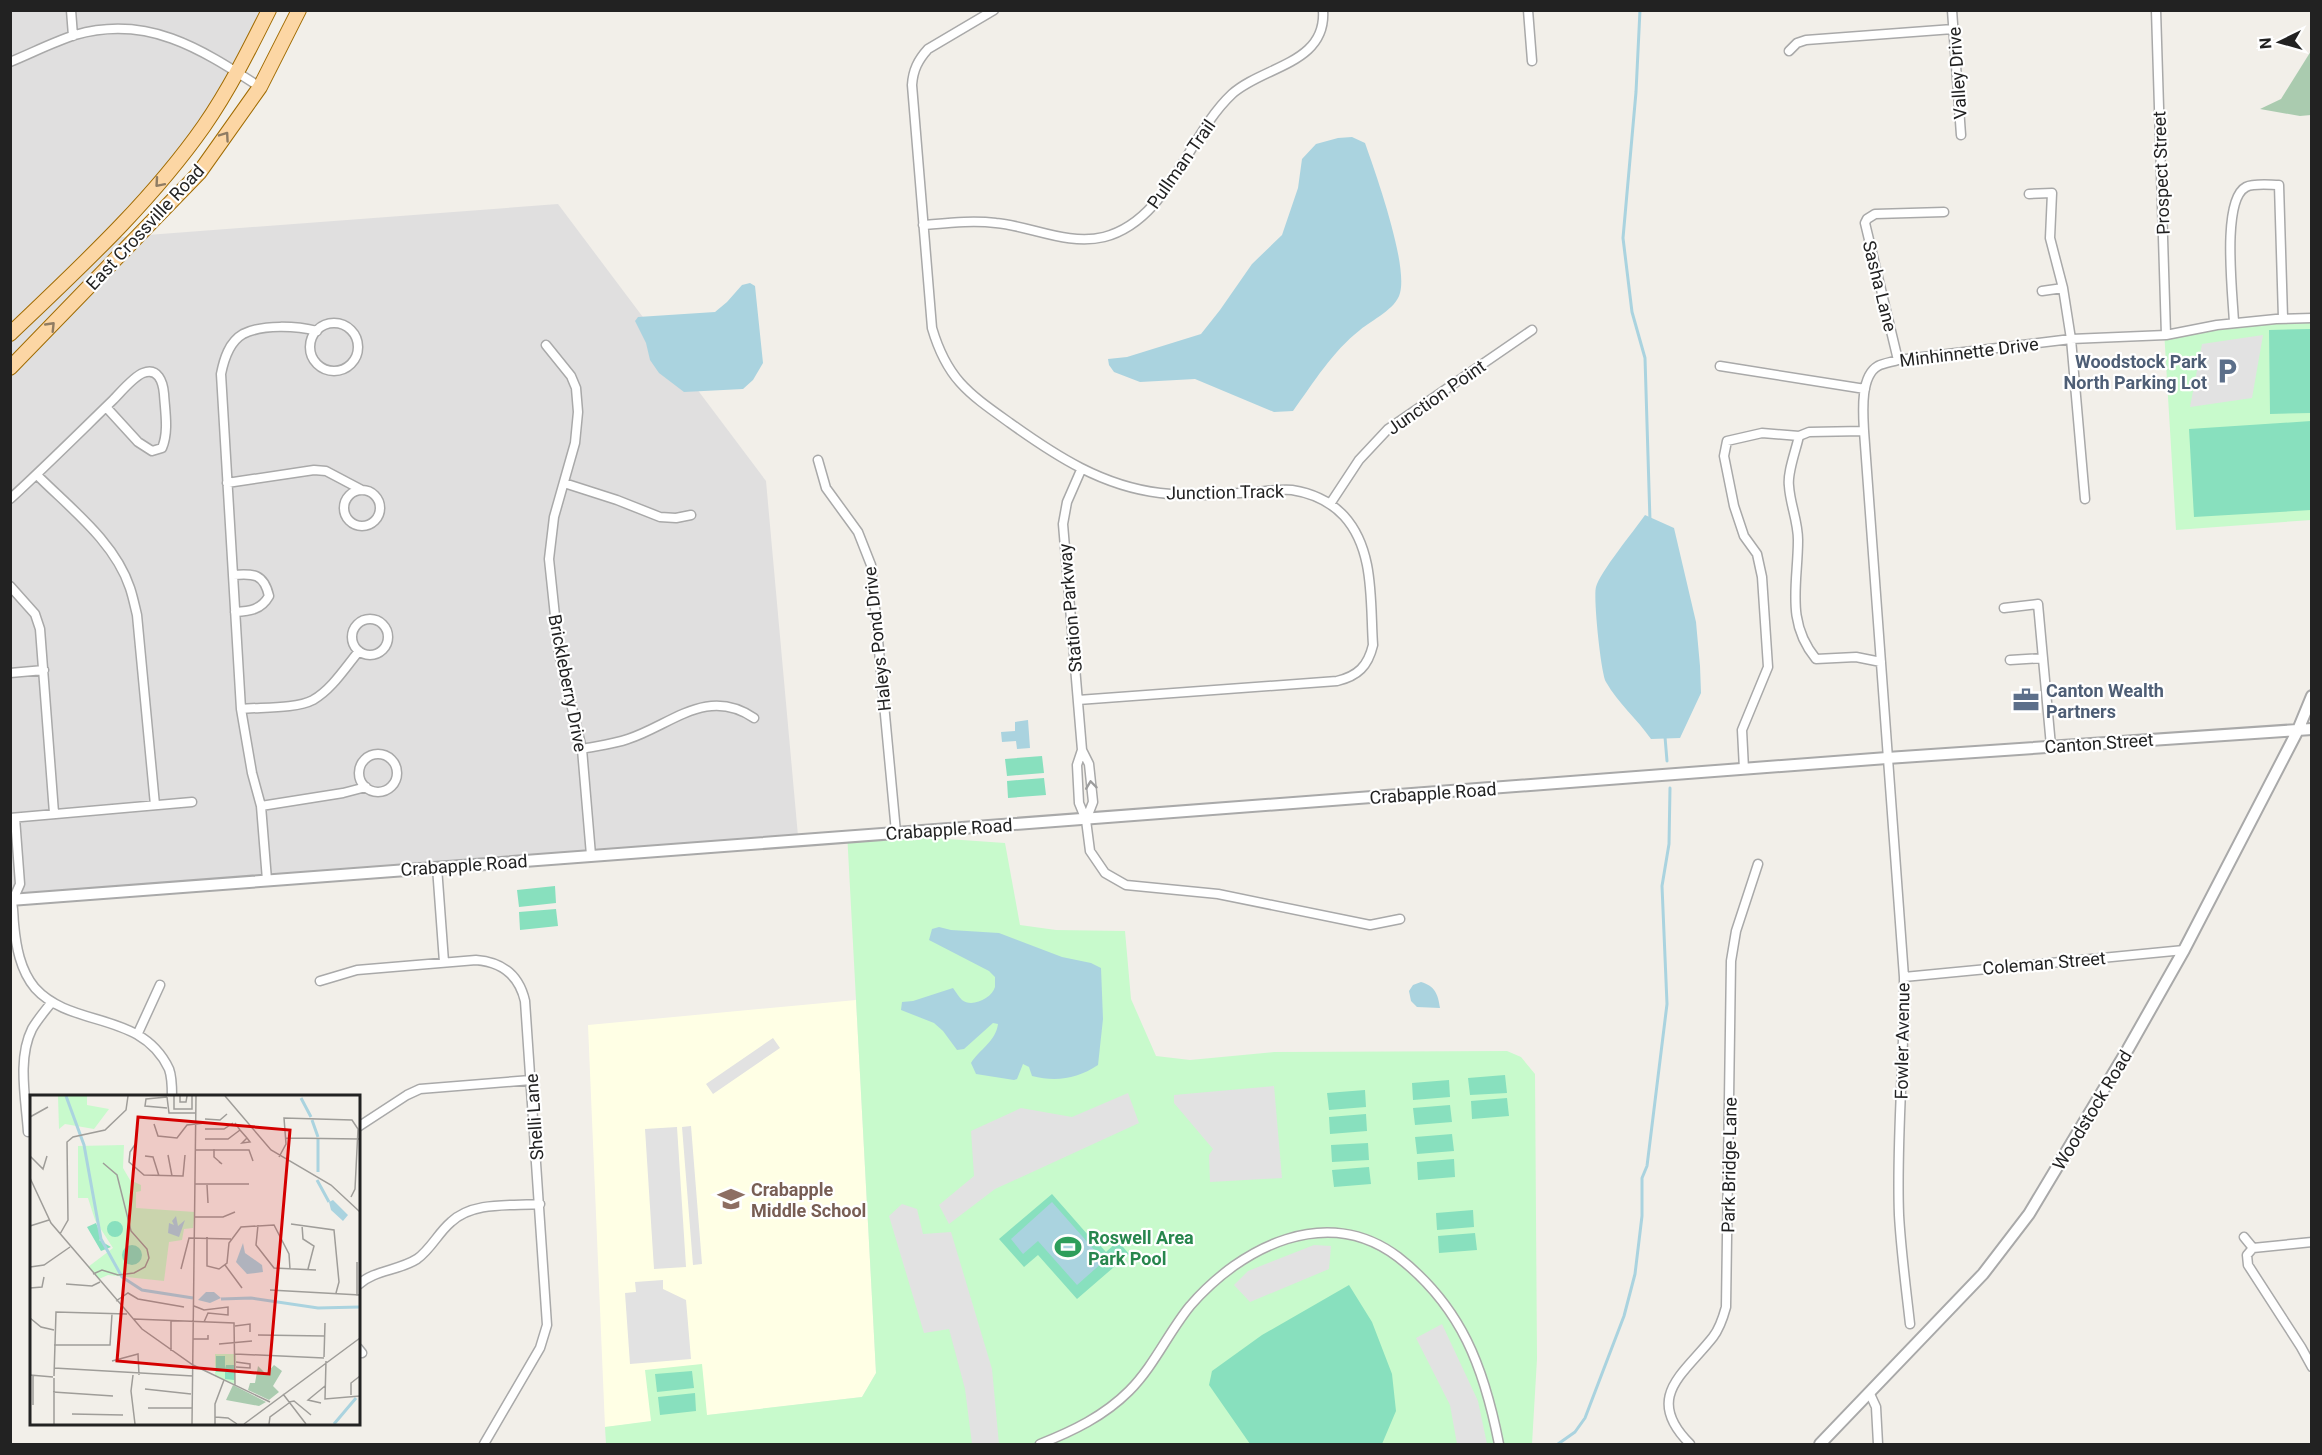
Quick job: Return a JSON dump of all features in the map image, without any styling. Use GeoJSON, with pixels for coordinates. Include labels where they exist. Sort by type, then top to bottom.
{"type":"FeatureCollection","features":[{"type":"Feature","properties":{"kind":"main road","name":"East Crossville Road"},"geometry":{"type":"LineString","coordinates":[[10,334],[160,183],[204,126],[238,73],[269,10]]}},
{"type":"Feature","properties":{"kind":"main road","name":"East Crossville Road"},"geometry":{"type":"LineString","coordinates":[[10,368],[199,173],[260,87],[299,10]]}},
{"type":"Feature","properties":{"kind":"street"},"geometry":{"type":"LineString","coordinates":[[71,10],[73,36]]}},
{"type":"Feature","properties":{"kind":"street","name":"Junction Track"},"geometry":{"type":"LineString","coordinates":[[994,10],[928,49],[916,65],[913,75],[932,328],[938,350],[948,368],[959,384],[974,397],[1049,451],[1081,470],[1121,485],[1160,493],[1200,495],[1289,490],[1310,494],[1330,504],[1342,514],[1354,528],[1367,559],[1373,645],[1370,657],[1363,668],[1351,678],[1337,681],[1078,700]]}},
{"type":"Feature","properties":{"kind":"street","name":"Pullman Trail"},"geometry":{"type":"LineString","coordinates":[[923,225],[995,222],[1086,240],[1101,238],[1130,227],[1155,204],[1193,146],[1233,94],[1250,81],[1303,56],[1312,48],[1323,28],[1323,10]]}},
{"type":"Feature","properties":{"kind":"street"},"geometry":{"type":"LineString","coordinates":[[1528,10],[1532,61]]}},
{"type":"Feature","properties":{"kind":"street","name":"Valley Drive"},"geometry":{"type":"LineString","coordinates":[[1952,10],[1961,135]]}},
{"type":"Feature","properties":{"kind":"street","name":"Prospect Street"},"geometry":{"type":"LineString","coordinates":[[2156,10],[2166,335]]}},
{"type":"Feature","properties":{"kind":"street"},"geometry":{"type":"LineString","coordinates":[[10,62],[73,36],[113,28],[155,32],[186,43],[260,87]]}},
{"type":"Feature","properties":{"kind":"street"},"geometry":{"type":"LineString","coordinates":[[1789,51],[1797,43],[1806,40],[1953,29]]}},
{"type":"Feature","properties":{"kind":"street"},"geometry":{"type":"LineString","coordinates":[[2234,323],[2230,223],[2233,203],[2247,186],[2279,185],[2283,318]]}},
{"type":"Feature","properties":{"kind":"street"},"geometry":{"type":"LineString","coordinates":[[2029,194],[2052,193],[2050,238],[2063,288],[2071,339],[2085,499]]}},
{"type":"Feature","properties":{"kind":"street","name":"Sasha Lane"},"geometry":{"type":"LineString","coordinates":[[1898,360],[1865,224],[1867,219],[1875,214],[1944,212]]}},
{"type":"Feature","properties":{"kind":"street"},"geometry":{"type":"LineString","coordinates":[[2042,291],[2063,288]]}},
{"type":"Feature","properties":{"kind":"street","name":"Minhinnette Drive"},"geometry":{"type":"LineString","coordinates":[[1865,389],[1869,376],[1877,366],[1898,360],[2071,339],[2166,335],[2234,323],[2283,318],[2312,318]]}},
{"type":"Feature","properties":{"kind":"street"},"geometry":{"type":"LineString","coordinates":[[334,323],[351,330],[358,347],[351,364],[334,371],[318,364],[310,348],[317,331],[334,323]]}},
{"type":"Feature","properties":{"kind":"street"},"geometry":{"type":"LineString","coordinates":[[267,880],[261,806],[249,762],[242,709],[221,374],[224,357],[243,334],[268,328],[296,326],[317,331]]}},
{"type":"Feature","properties":{"kind":"street","name":"Junction Point"},"geometry":{"type":"LineString","coordinates":[[1330,504],[1359,460],[1388,429],[1533,330]]}},
{"type":"Feature","properties":{"kind":"street","name":"Brickleberry Drive"},"geometry":{"type":"LineString","coordinates":[[546,345],[571,376],[576,388],[578,412],[575,443],[554,517],[550,540],[552,592],[559,654],[582,749],[591,855]]}},
{"type":"Feature","properties":{"kind":"street"},"geometry":{"type":"LineString","coordinates":[[1720,366],[1865,389],[1864,431],[1887,758]]}},
{"type":"Feature","properties":{"kind":"street"},"geometry":{"type":"LineString","coordinates":[[10,499],[37,475],[106,407],[142,373],[152,371],[159,375],[164,386],[166,439],[162,448],[152,451],[140,445],[106,407]]}},
{"type":"Feature","properties":{"kind":"street"},"geometry":{"type":"LineString","coordinates":[[1744,769],[1742,730],[1768,667],[1762,577],[1757,554],[1744,536],[1734,506],[1724,456],[1727,441],[1762,433],[1799,436],[1809,432],[1864,431]]}},
{"type":"Feature","properties":{"kind":"street"},"geometry":{"type":"LineString","coordinates":[[1799,436],[1788,484],[1796,518],[1798,542],[1795,615],[1809,651],[1816,659],[1856,657],[1881,663]]}},
{"type":"Feature","properties":{"kind":"street","name":"Haleys Pond Drive"},"geometry":{"type":"LineString","coordinates":[[818,460],[826,488],[858,532],[871,565],[896,832]]}},
{"type":"Feature","properties":{"kind":"street"},"geometry":{"type":"LineString","coordinates":[[227,483],[314,470],[326,471],[374,495],[380,506],[378,516],[375,521],[363,526],[347,519],[344,510],[347,498],[362,490]]}},
{"type":"Feature","properties":{"kind":"street","name":"Station Parkway"},"geometry":{"type":"LineString","coordinates":[[1081,470],[1066,502],[1063,525],[1082,750],[1089,764],[1093,802],[1086,820]]}},
{"type":"Feature","properties":{"kind":"street"},"geometry":{"type":"LineString","coordinates":[[37,475],[102,540],[117,561],[130,587],[137,615],[155,805]]}},
{"type":"Feature","properties":{"kind":"street"},"geometry":{"type":"LineString","coordinates":[[564,483],[660,517],[675,518],[691,515]]}},
{"type":"Feature","properties":{"kind":"street"},"geometry":{"type":"LineString","coordinates":[[233,575],[258,576],[266,584],[269,596],[264,604],[255,610],[236,612]]}},
{"type":"Feature","properties":{"kind":"street"},"geometry":{"type":"LineString","coordinates":[[10,586],[35,614],[40,629],[54,813]]}},
{"type":"Feature","properties":{"kind":"street"},"geometry":{"type":"LineString","coordinates":[[2004,608],[2038,604],[2051,746]]}},
{"type":"Feature","properties":{"kind":"street"},"geometry":{"type":"LineString","coordinates":[[367,620],[378,621],[383,626],[387,638],[382,650],[371,655],[359,651],[352,642],[356,625],[367,620]]}},
{"type":"Feature","properties":{"kind":"street"},"geometry":{"type":"LineString","coordinates":[[242,709],[298,704],[312,700],[332,684],[359,651]]}},
{"type":"Feature","properties":{"kind":"street"},"geometry":{"type":"LineString","coordinates":[[2010,660],[2043,658]]}},
{"type":"Feature","properties":{"kind":"street"},"geometry":{"type":"LineString","coordinates":[[10,673],[44,670]]}},
{"type":"Feature","properties":{"kind":"street","name":"Woodstock Road"},"geometry":{"type":"LineString","coordinates":[[1821,1444],[1983,1274],[2029,1214],[2128,1049],[2184,950],[2298,730],[2312,696]]}},
{"type":"Feature","properties":{"kind":"street"},"geometry":{"type":"LineString","coordinates":[[582,749],[628,739],[678,715],[705,707],[731,706],[754,718]]}},
{"type":"Feature","properties":{"kind":"street","name":"Canton Street"},"geometry":{"type":"LineString","coordinates":[[1887,758],[2312,729]]}},
{"type":"Feature","properties":{"kind":"street","name":"Station Parkway"},"geometry":{"type":"LineString","coordinates":[[1082,750],[1077,765],[1079,803],[1086,820]]}},
{"type":"Feature","properties":{"kind":"street"},"geometry":{"type":"LineString","coordinates":[[261,806],[343,793],[366,787],[376,792],[387,790],[397,776],[392,759],[381,754],[365,759],[360,776],[366,787]]}},
{"type":"Feature","properties":{"kind":"street","name":"Crabapple Road"},"geometry":{"type":"LineString","coordinates":[[11,899],[1887,758]]}},
{"type":"Feature","properties":{"kind":"street","name":"Fowler Avenue"},"geometry":{"type":"LineString","coordinates":[[1887,758],[1904,977],[1899,1128],[1899,1215],[1910,1324]]}},
{"type":"Feature","properties":{"kind":"street"},"geometry":{"type":"LineString","coordinates":[[172,1095],[170,1071],[157,1051],[138,1033],[51,1003],[25,973],[17,951],[11,899],[20,884],[14,863],[13,818],[192,802]]}},
{"type":"Feature","properties":{"kind":"street"},"geometry":{"type":"LineString","coordinates":[[1086,820],[1087,839],[1094,859],[1105,873],[1126,885],[1218,894],[1370,925],[1400,919]]}},
{"type":"Feature","properties":{"kind":"street","name":"Park Bridge Lane"},"geometry":{"type":"LineString","coordinates":[[1690,1444],[1672,1421],[1669,1404],[1671,1390],[1676,1379],[1714,1335],[1726,1307],[1731,961],[1736,931],[1758,864]]}},
{"type":"Feature","properties":{"kind":"street"},"geometry":{"type":"LineString","coordinates":[[437,867],[444,962]]}},
{"type":"Feature","properties":{"kind":"street","name":"Coleman Street"},"geometry":{"type":"LineString","coordinates":[[1904,977],[2184,950]]}},
{"type":"Feature","properties":{"kind":"street","name":"Shelli Lane"},"geometry":{"type":"LineString","coordinates":[[320,981],[357,970],[444,962],[489,961],[504,968],[517,980],[525,1001],[547,1314],[544,1337],[484,1444]]}},
{"type":"Feature","properties":{"kind":"street"},"geometry":{"type":"LineString","coordinates":[[138,1033],[160,985]]}},
{"type":"Feature","properties":{"kind":"street"},"geometry":{"type":"LineString","coordinates":[[28,1132],[26,1047],[32,1029],[51,1003]]}},
{"type":"Feature","properties":{"kind":"street"},"geometry":{"type":"LineString","coordinates":[[360,1126],[420,1089],[531,1080]]}},
{"type":"Feature","properties":{"kind":"street"},"geometry":{"type":"LineString","coordinates":[[360,1285],[375,1274],[418,1258],[451,1222],[466,1212],[480,1208],[540,1204]]}},
{"type":"Feature","properties":{"kind":"street"},"geometry":{"type":"LineString","coordinates":[[1040,1444],[1088,1423],[1130,1390],[1190,1306],[1240,1261],[1273,1242],[1290,1237],[1323,1233],[1356,1237],[1388,1250],[1412,1268],[1438,1294],[1457,1323],[1478,1363],[1490,1397],[1499,1444]]}},
{"type":"Feature","properties":{"kind":"street"},"geometry":{"type":"LineString","coordinates":[[2244,1237],[2253,1248]]}},
{"type":"Feature","properties":{"kind":"street"},"geometry":{"type":"LineString","coordinates":[[2312,1242],[2253,1248],[2247,1255],[2247,1264],[2301,1347],[2312,1368]]}},
{"type":"Feature","properties":{"kind":"street"},"geometry":{"type":"LineString","coordinates":[[1870,1394],[1876,1407],[1878,1444]]}},
{"type":"Feature","properties":{"kind":"shaded area"},"geometry":{"type":"Polygon","coordinates":[[[11,11],[269,11],[204,126],[108,238],[558,204],[766,481],[798,836],[11,895],[11,11]]]}},
{"type":"Feature","properties":{"kind":"shaded area"},"geometry":{"type":"Polygon","coordinates":[[[2311,51],[2311,115],[2300,116],[2260,109],[2281,99],[2311,51]]]}},
{"type":"Feature","properties":{"kind":"shaded area","name":"Woodstock Park North Parking Lot"},"geometry":{"type":"Polygon","coordinates":[[[2263,335],[2252,398],[2190,407],[2202,344],[2263,335]]]}},
{"type":"Feature","properties":{"kind":"shaded area","name":"Crabapple Middle School"},"geometry":{"type":"Polygon","coordinates":[[[856,1000],[876,1373],[862,1397],[605,1427],[588,1025],[856,1000]]]}},
{"type":"Feature","properties":{"kind":"shaded area"},"geometry":{"type":"Polygon","coordinates":[[[773,1038],[780,1048],[713,1094],[706,1084],[773,1038]]]}},
{"type":"Feature","properties":{"kind":"shaded area"},"geometry":{"type":"Polygon","coordinates":[[[1274,1086],[1282,1178],[1210,1182],[1209,1155],[1213,1149],[1174,1103],[1174,1095],[1274,1086]]]}},
{"type":"Feature","properties":{"kind":"shaded area"},"geometry":{"type":"Polygon","coordinates":[[[1128,1093],[1139,1123],[995,1189],[949,1224],[939,1205],[974,1176],[971,1131],[1021,1108],[1072,1117],[1128,1093]]]}},
{"type":"Feature","properties":{"kind":"shaded area"},"geometry":{"type":"Polygon","coordinates":[[[691,1126],[702,1264],[693,1265],[682,1127],[691,1126]]]}},
{"type":"Feature","properties":{"kind":"shaded area"},"geometry":{"type":"Polygon","coordinates":[[[677,1127],[686,1267],[654,1269],[645,1129],[677,1127]]]}},
{"type":"Feature","properties":{"kind":"shaded area"},"geometry":{"type":"Polygon","coordinates":[[[902,1204],[917,1209],[923,1234],[951,1232],[992,1369],[999,1444],[972,1444],[965,1389],[949,1329],[924,1333],[889,1216],[902,1204]]]}},
{"type":"Feature","properties":{"kind":"shaded area"},"geometry":{"type":"Polygon","coordinates":[[[1314,1245],[1331,1246],[1329,1269],[1250,1302],[1234,1285],[1248,1271],[1314,1245]]]}},
{"type":"Feature","properties":{"kind":"shaded area"},"geometry":{"type":"Polygon","coordinates":[[[663,1280],[663,1289],[686,1300],[691,1359],[630,1364],[625,1293],[636,1292],[635,1282],[663,1280]]]}},
{"type":"Feature","properties":{"kind":"shaded area"},"geometry":{"type":"Polygon","coordinates":[[[1442,1324],[1478,1401],[1487,1444],[1457,1444],[1450,1405],[1416,1338],[1442,1324]]]}},
{"type":"Feature","properties":{"kind":"green space"},"geometry":{"type":"Polygon","coordinates":[[[2311,321],[2311,520],[2176,530],[2164,330],[2227,323],[2311,321]]]}},
{"type":"Feature","properties":{"kind":"green space"},"geometry":{"type":"Polygon","coordinates":[[[2311,329],[2311,413],[2270,414],[2269,330],[2311,329]]]}},
{"type":"Feature","properties":{"kind":"green space"},"geometry":{"type":"Polygon","coordinates":[[[2311,421],[2311,510],[2194,517],[2189,429],[2311,421]]]}},
{"type":"Feature","properties":{"kind":"green space"},"geometry":{"type":"Polygon","coordinates":[[[1042,756],[1044,773],[1007,776],[1005,759],[1042,756]]]}},
{"type":"Feature","properties":{"kind":"green space"},"geometry":{"type":"Polygon","coordinates":[[[1044,778],[1046,795],[1008,798],[1007,781],[1044,778]]]}},
{"type":"Feature","properties":{"kind":"green space"},"geometry":{"type":"Polygon","coordinates":[[[847,832],[1005,843],[1020,925],[1056,930],[1125,931],[1131,999],[1156,1056],[1190,1060],[1274,1052],[1507,1051],[1521,1057],[1535,1074],[1537,1359],[1532,1444],[606,1444],[605,1427],[651,1421],[645,1370],[702,1364],[707,1415],[862,1397],[876,1373],[847,832]]]}},
{"type":"Feature","properties":{"kind":"green space"},"geometry":{"type":"Polygon","coordinates":[[[555,886],[556,903],[519,907],[517,890],[555,886]]]}},
{"type":"Feature","properties":{"kind":"green space"},"geometry":{"type":"Polygon","coordinates":[[[556,909],[558,926],[520,930],[519,912],[556,909]]]}},
{"type":"Feature","properties":{"kind":"green space"},"geometry":{"type":"Polygon","coordinates":[[[1505,1075],[1507,1093],[1470,1095],[1468,1078],[1505,1075]]]}},
{"type":"Feature","properties":{"kind":"green space"},"geometry":{"type":"Polygon","coordinates":[[[1449,1080],[1450,1097],[1413,1100],[1412,1083],[1449,1080]]]}},
{"type":"Feature","properties":{"kind":"green space"},"geometry":{"type":"Polygon","coordinates":[[[1365,1090],[1366,1107],[1329,1110],[1327,1093],[1365,1090]]]}},
{"type":"Feature","properties":{"kind":"green space"},"geometry":{"type":"Polygon","coordinates":[[[1507,1098],[1509,1116],[1472,1119],[1471,1101],[1507,1098]]]}},
{"type":"Feature","properties":{"kind":"green space"},"geometry":{"type":"Polygon","coordinates":[[[1450,1105],[1452,1122],[1415,1125],[1413,1108],[1450,1105]]]}},
{"type":"Feature","properties":{"kind":"green space"},"geometry":{"type":"Polygon","coordinates":[[[1366,1114],[1367,1131],[1330,1134],[1329,1117],[1366,1114]]]}},
{"type":"Feature","properties":{"kind":"green space"},"geometry":{"type":"Polygon","coordinates":[[[1452,1134],[1454,1151],[1417,1154],[1415,1137],[1452,1134]]]}},
{"type":"Feature","properties":{"kind":"green space"},"geometry":{"type":"Polygon","coordinates":[[[1368,1143],[1369,1160],[1332,1162],[1331,1145],[1368,1143]]]}},
{"type":"Feature","properties":{"kind":"green space"},"geometry":{"type":"Polygon","coordinates":[[[1454,1159],[1455,1177],[1418,1180],[1417,1162],[1454,1159]]]}},
{"type":"Feature","properties":{"kind":"green space"},"geometry":{"type":"Polygon","coordinates":[[[1369,1167],[1371,1184],[1334,1187],[1332,1170],[1369,1167]]]}},
{"type":"Feature","properties":{"kind":"green space"},"geometry":{"type":"Polygon","coordinates":[[[1052,1194],[1095,1243],[1097,1242],[1106,1252],[1118,1241],[1129,1254],[1077,1299],[1038,1255],[1024,1267],[999,1239],[1052,1194]]]}},
{"type":"Feature","properties":{"kind":"green space"},"geometry":{"type":"Polygon","coordinates":[[[1473,1210],[1474,1227],[1437,1230],[1436,1213],[1473,1210]]]}},
{"type":"Feature","properties":{"kind":"green space"},"geometry":{"type":"Polygon","coordinates":[[[1475,1233],[1477,1250],[1439,1253],[1438,1236],[1475,1233]]]}},
{"type":"Feature","properties":{"kind":"green space"},"geometry":{"type":"Polygon","coordinates":[[[1349,1285],[1372,1322],[1392,1374],[1396,1411],[1382,1444],[1250,1444],[1209,1385],[1212,1371],[1262,1335],[1349,1285]]]}},
{"type":"Feature","properties":{"kind":"green space"},"geometry":{"type":"Polygon","coordinates":[[[692,1371],[694,1388],[657,1392],[655,1374],[692,1371]]]}},
{"type":"Feature","properties":{"kind":"green space"},"geometry":{"type":"Polygon","coordinates":[[[695,1393],[696,1411],[660,1415],[658,1397],[695,1393]]]}},
{"type":"Feature","properties":{"kind":"water"},"geometry":{"type":"Polygon","coordinates":[[[1352,137],[1365,143],[1383,196],[1399,262],[1400,293],[1389,309],[1360,330],[1341,348],[1293,411],[1274,412],[1195,379],[1140,382],[1114,372],[1108,359],[1127,357],[1201,334],[1252,264],[1282,235],[1298,188],[1302,159],[1316,144],[1352,137]]]}},
{"type":"Feature","properties":{"kind":"water"},"geometry":{"type":"Polygon","coordinates":[[[750,283],[755,286],[763,363],[753,380],[743,389],[684,392],[659,373],[650,360],[646,343],[635,321],[638,317],[715,312],[742,285],[750,283]]]}},
{"type":"Feature","properties":{"kind":"water"},"geometry":{"type":"Polygon","coordinates":[[[1645,515],[1674,528],[1696,622],[1701,693],[1680,738],[1651,739],[1611,690],[1606,682],[1602,665],[1596,587],[1610,562],[1645,515]]]}},
{"type":"Feature","properties":{"kind":"water"},"geometry":{"type":"Polygon","coordinates":[[[1028,720],[1030,748],[1017,749],[1016,741],[1002,742],[1001,732],[1015,731],[1015,722],[1028,720]]]}},
{"type":"Feature","properties":{"kind":"water"},"geometry":{"type":"Polygon","coordinates":[[[939,927],[999,933],[1062,957],[1091,963],[1101,968],[1103,1019],[1098,1065],[1074,1076],[1058,1079],[1032,1076],[1029,1067],[1023,1064],[1017,1079],[1014,1080],[976,1074],[971,1063],[991,1040],[998,1024],[993,1023],[964,1049],[957,1050],[934,1023],[901,1010],[902,1002],[913,1001],[953,988],[966,1002],[981,1001],[990,995],[995,987],[995,977],[989,971],[929,940],[932,929],[939,927]]]}},
{"type":"Feature","properties":{"kind":"water"},"geometry":{"type":"Polygon","coordinates":[[[1421,982],[1435,991],[1440,1008],[1417,1007],[1411,1001],[1409,991],[1413,985],[1421,982]]]}},
{"type":"Feature","properties":{"kind":"water","name":"Roswell Area Park Pool"},"geometry":{"type":"Polygon","coordinates":[[[1052,1202],[1104,1261],[1077,1285],[1038,1241],[1023,1254],[1011,1239],[1052,1202]]]}},
{"type":"Feature","properties":{"kind":"waterway"},"geometry":{"type":"LineString","coordinates":[[1640,10],[1636,92],[1623,238],[1632,312],[1645,358],[1650,521]]}},
{"type":"Feature","properties":{"kind":"waterway"},"geometry":{"type":"LineString","coordinates":[[1665,737],[1667,761]]}},
{"type":"Feature","properties":{"kind":"waterway"},"geometry":{"type":"LineString","coordinates":[[1558,1444],[1575,1432],[1585,1418],[1624,1316],[1635,1274],[1642,1216],[1642,1178],[1647,1166],[1667,1004],[1662,886],[1669,844],[1670,788]]}},
{"type":"Feature","properties":{"kind":"place","name":"Woodstock Park North Parking Lot"},"geometry":{"type":"Point","coordinates":[2227,371]}},
{"type":"Feature","properties":{"kind":"place","name":"Canton Wealth Partners"},"geometry":{"type":"Point","coordinates":[2026,700]}},
{"type":"Feature","properties":{"kind":"place","name":"Crabapple Middle School"},"geometry":{"type":"Point","coordinates":[731,1199]}},
{"type":"Feature","properties":{"kind":"place","name":"Roswell Area Park Pool"},"geometry":{"type":"Point","coordinates":[1068,1247]}}]}
